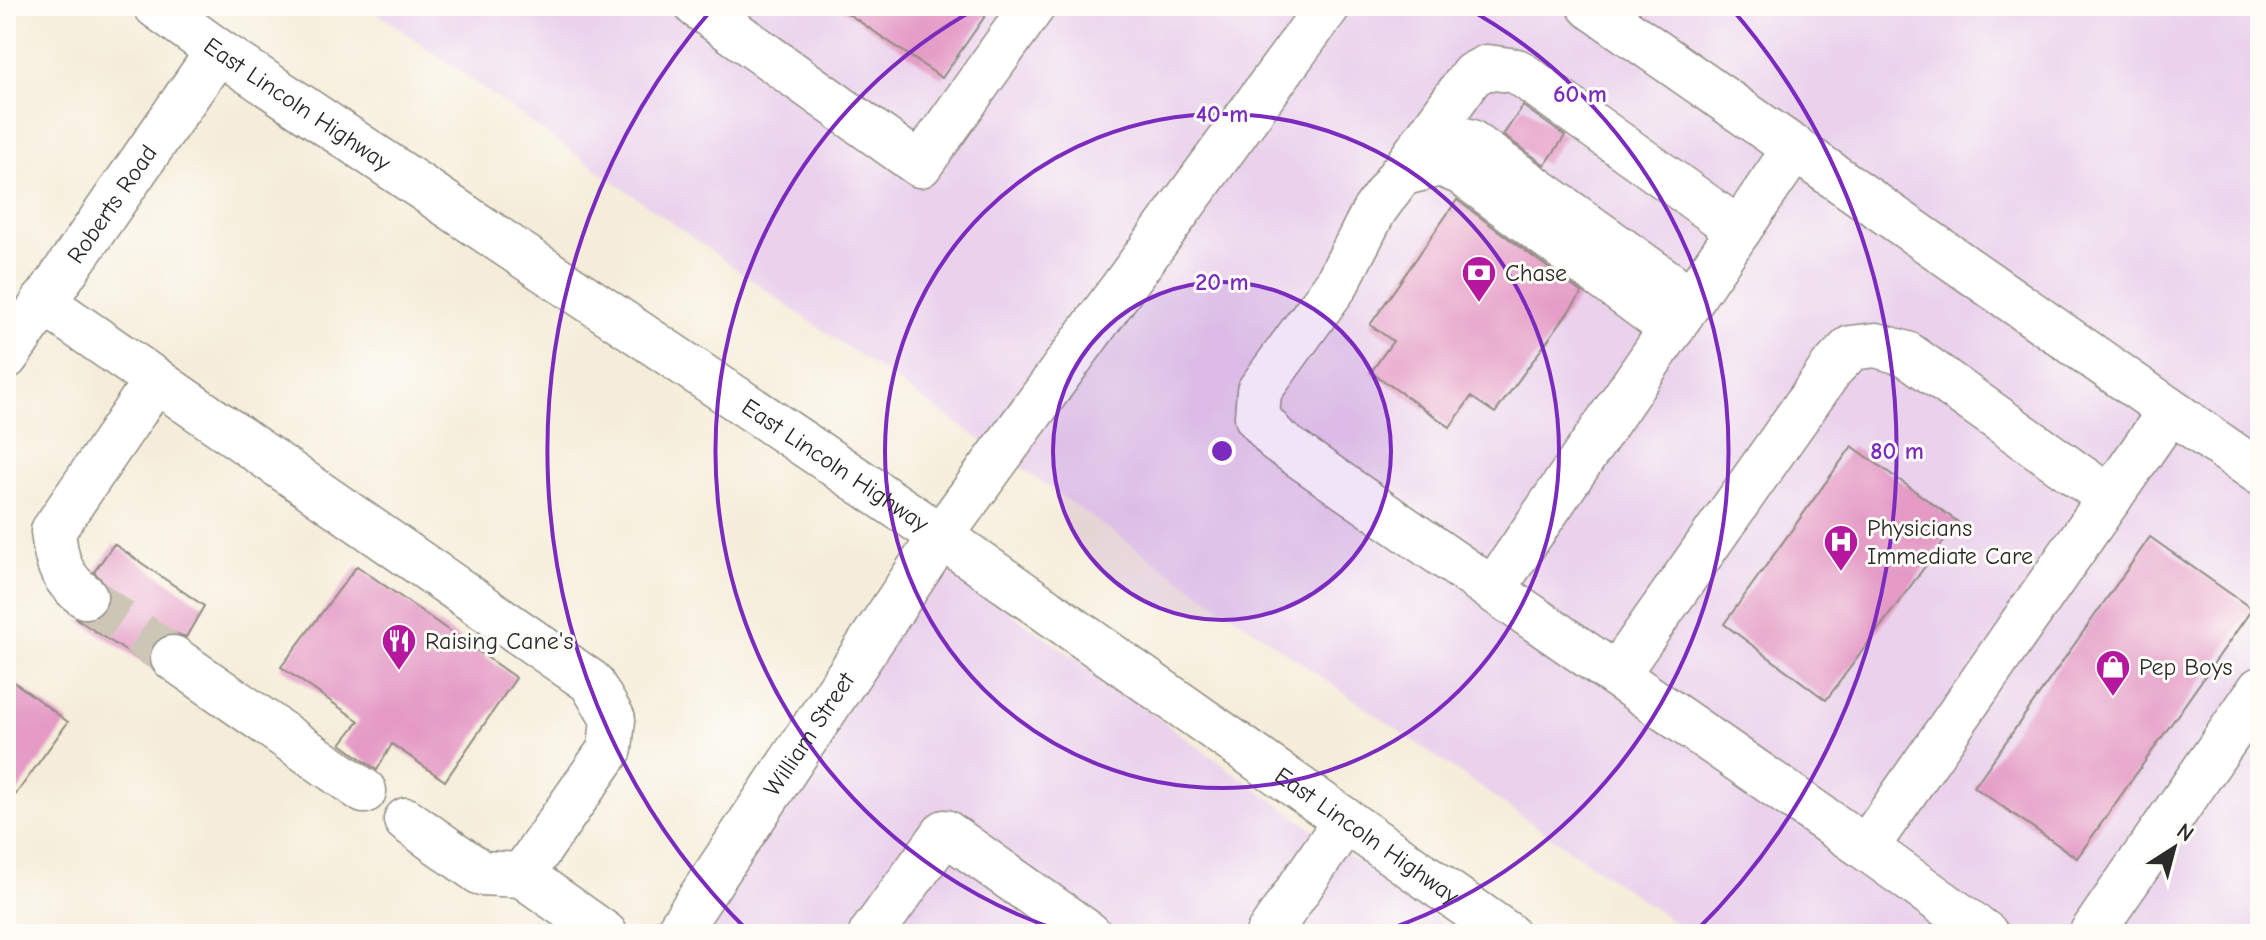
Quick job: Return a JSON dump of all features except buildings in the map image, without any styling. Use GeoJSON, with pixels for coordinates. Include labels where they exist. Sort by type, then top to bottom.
{"type":"FeatureCollection","features":[{"type":"Feature","properties":{"kind":"main road","name":"East Lincoln Highway"},"geometry":{"type":"LineString","coordinates":[[156,6],[218,51],[941,536],[1501,932]]}},
{"type":"Feature","properties":{"kind":"main road"},"geometry":{"type":"LineString","coordinates":[[697,6],[920,165],[1033,6]]}},
{"type":"Feature","properties":{"kind":"main road","name":"William Street"},"geometry":{"type":"LineString","coordinates":[[676,934],[941,536],[1328,6]]}},
{"type":"Feature","properties":{"kind":"main road"},"geometry":{"type":"LineString","coordinates":[[1590,6],[2260,473]]}},
{"type":"Feature","properties":{"kind":"main road","name":"Roberts Road"},"geometry":{"type":"LineString","coordinates":[[6,357],[218,51]]}},
{"type":"Feature","properties":{"kind":"main road"},"geometry":{"type":"LineString","coordinates":[[1707,277],[1517,71],[1487,67],[1472,75],[1374,211],[1336,285],[1259,391],[1257,417],[1278,441],[1494,588],[1986,934]]}},
{"type":"Feature","properties":{"kind":"main road"},"geometry":{"type":"LineString","coordinates":[[1429,134],[1471,112],[1487,119],[1707,277]]}},
{"type":"Feature","properties":{"kind":"main road"},"geometry":{"type":"LineString","coordinates":[[1429,134],[1440,164],[1707,277]]}},
{"type":"Feature","properties":{"kind":"main road"},"geometry":{"type":"LineString","coordinates":[[1494,588],[1795,148]]}},
{"type":"Feature","properties":{"kind":"main road"},"geometry":{"type":"LineString","coordinates":[[43,302],[591,682],[613,719],[610,749],[522,875]]}},
{"type":"Feature","properties":{"kind":"main road"},"geometry":{"type":"LineString","coordinates":[[1617,674],[1831,369],[1851,348],[1876,345],[1907,354],[2110,498]]}},
{"type":"Feature","properties":{"kind":"main road"},"geometry":{"type":"LineString","coordinates":[[85,596],[72,586],[56,559],[53,531],[156,380]]}},
{"type":"Feature","properties":{"kind":"main road"},"geometry":{"type":"LineString","coordinates":[[1866,848],[2170,411]]}},
{"type":"Feature","properties":{"kind":"main road"},"geometry":{"type":"LineString","coordinates":[[173,658],[364,791]]}},
{"type":"Feature","properties":{"kind":"main road"},"geometry":{"type":"LineString","coordinates":[[2091,934],[2260,689]]}},
{"type":"Feature","properties":{"kind":"main road"},"geometry":{"type":"LineString","coordinates":[[406,820],[481,873],[522,875],[605,934]]}},
{"type":"Feature","properties":{"kind":"main road"},"geometry":{"type":"LineString","coordinates":[[1268,934],[1345,821]]}},
{"type":"Feature","properties":{"kind":"main road"},"geometry":{"type":"LineString","coordinates":[[871,934],[945,832],[1089,934]]}},
{"type":"Feature","properties":{"kind":"shaded area"},"geometry":{"type":"Polygon","coordinates":[[[368,6],[2260,6],[2260,934],[1691,934],[791,308],[368,6]]]}},
{"type":"Feature","properties":{"kind":"shaded area"},"geometry":{"type":"Polygon","coordinates":[[[942,563],[1459,934],[687,934],[942,563]]]}},
{"type":"Feature","properties":{"kind":"tunnel"},"geometry":{"type":"LineString","coordinates":[[85,596],[173,658]]}},
{"type":"Feature","properties":{"kind":"place","name":"Chase"},"geometry":{"type":"Point","coordinates":[1479,304]}},
{"type":"Feature","properties":{"kind":"place","name":"Physicians Immediate Care"},"geometry":{"type":"Point","coordinates":[1841,573]}},
{"type":"Feature","properties":{"kind":"place","name":"Raising Cane's"},"geometry":{"type":"Point","coordinates":[399,672]}},
{"type":"Feature","properties":{"kind":"place","name":"Pep Boys"},"geometry":{"type":"Point","coordinates":[2113,698]}}]}
